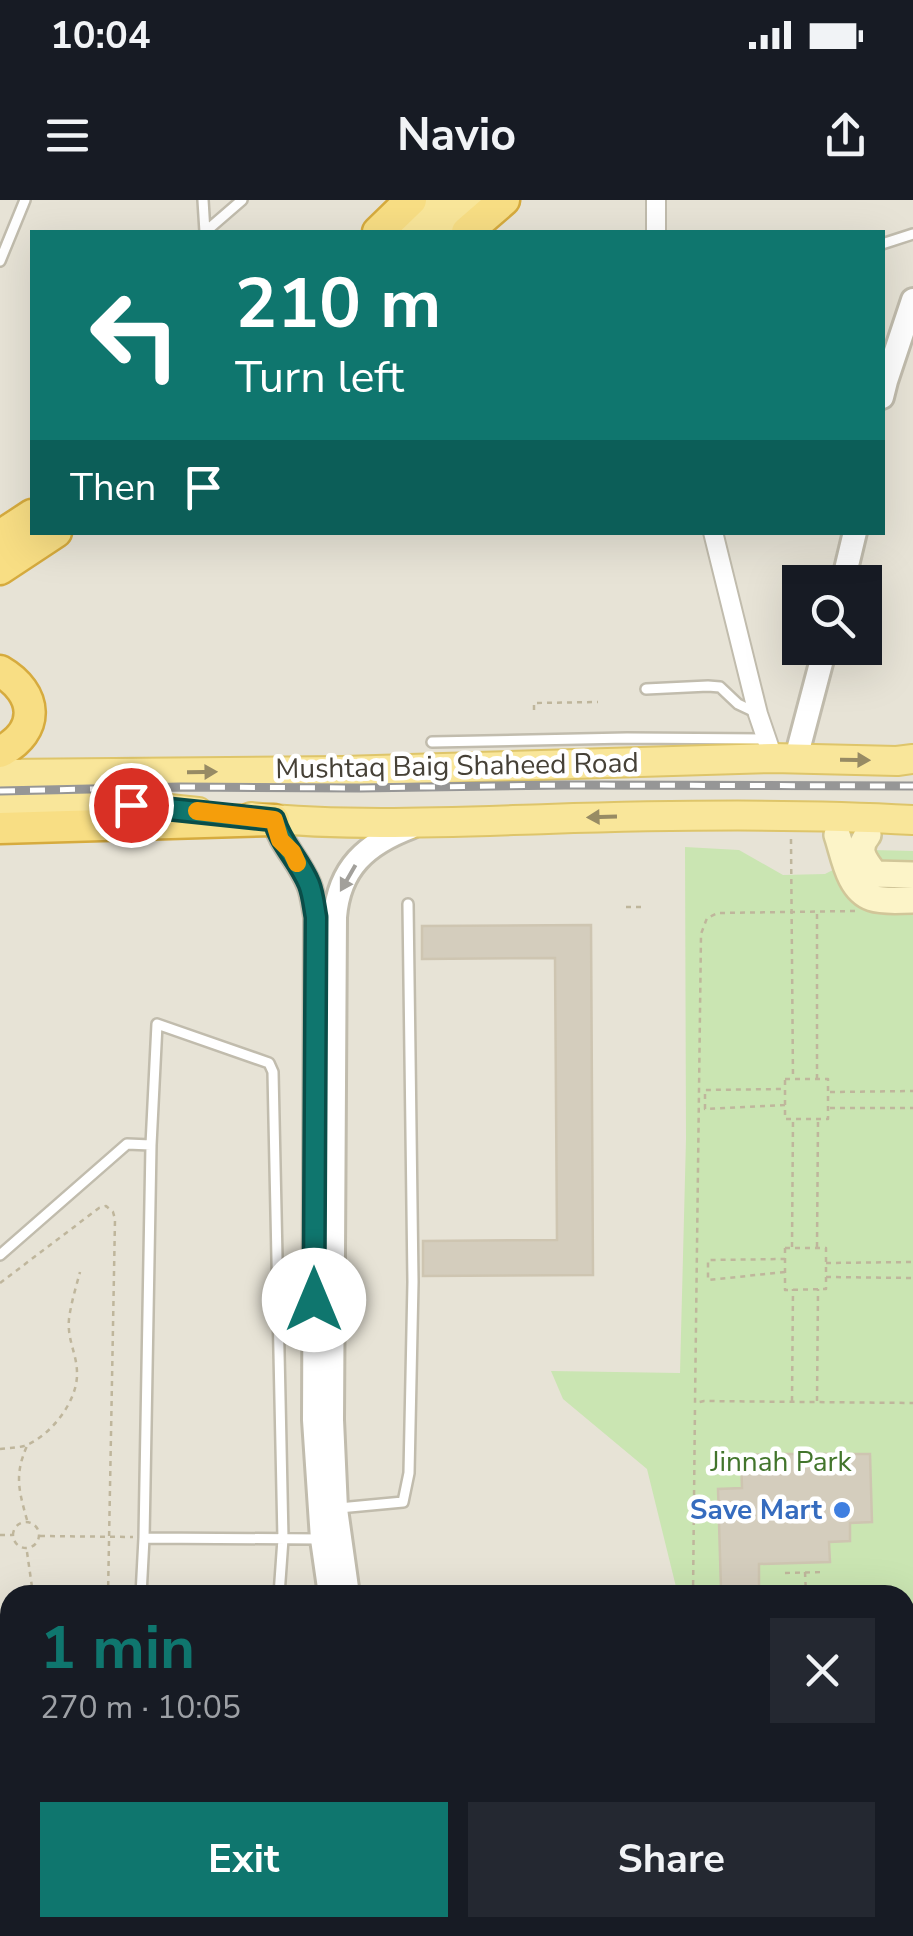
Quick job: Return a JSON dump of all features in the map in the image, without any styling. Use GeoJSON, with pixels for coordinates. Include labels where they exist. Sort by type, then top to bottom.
{"type":"FeatureCollection","features":[{"type":"Feature","properties":{"kind":"highway"},"geometry":{"type":"LineString","coordinates":[[380,230],[411,200]]}},
{"type":"Feature","properties":{"kind":"highway"},"geometry":{"type":"LineString","coordinates":[[469,230],[504,200]]}},
{"type":"Feature","properties":{"kind":"highway"},"geometry":{"type":"LineString","coordinates":[[0,536],[30,516]]}},
{"type":"Feature","properties":{"kind":"highway"},"geometry":{"type":"LineString","coordinates":[[0,570],[52,535]]}},
{"type":"Feature","properties":{"kind":"highway"},"geometry":{"type":"LineString","coordinates":[[0,672],[24,690],[30,716],[20,739],[0,752]]}},
{"type":"Feature","properties":{"kind":"highway"},"geometry":{"type":"LineString","coordinates":[[0,828],[274,820]]}},
{"type":"Feature","properties":{"kind":"main road"},"geometry":{"type":"LineString","coordinates":[[406,230],[443,200]]}},
{"type":"Feature","properties":{"kind":"main road"},"geometry":{"type":"LineString","coordinates":[[436,230],[469,200]]}},
{"type":"Feature","properties":{"kind":"main road","name":"Mushtaq Baig Shaheed Road"},"geometry":{"type":"LineString","coordinates":[[0,774],[342,770],[779,752],[908,760]]}},
{"type":"Feature","properties":{"kind":"main road"},"geometry":{"type":"LineString","coordinates":[[0,808],[131,805],[274,820],[424,822],[655,816],[838,825],[913,820]]}},
{"type":"Feature","properties":{"kind":"main road","name":"Mushtaq Baig Shaheed Road"},"geometry":{"type":"LineString","coordinates":[[655,816],[791,834],[838,825],[868,835],[913,839]]}},
{"type":"Feature","properties":{"kind":"main road"},"geometry":{"type":"LineString","coordinates":[[838,825],[850,876],[863,892],[872,898],[913,900]]}},
{"type":"Feature","properties":{"kind":"main road"},"geometry":{"type":"LineString","coordinates":[[868,835],[861,850],[876,874],[913,875]]}},
{"type":"Feature","properties":{"kind":"street"},"geometry":{"type":"LineString","coordinates":[[656,200],[656,230]]}},
{"type":"Feature","properties":{"kind":"street"},"geometry":{"type":"LineString","coordinates":[[885,385],[913,300]]}},
{"type":"Feature","properties":{"kind":"street"},"geometry":{"type":"LineString","coordinates":[[714,535],[758,714],[779,752]]}},
{"type":"Feature","properties":{"kind":"street"},"geometry":{"type":"LineString","coordinates":[[848,565],[854,535]]}},
{"type":"Feature","properties":{"kind":"street"},"geometry":{"type":"LineString","coordinates":[[779,752],[817,665]]}},
{"type":"Feature","properties":{"kind":"street"},"geometry":{"type":"LineString","coordinates":[[274,820],[280,840],[292,852],[310,886],[316,917],[314,1420],[329,1585]]}},
{"type":"Feature","properties":{"kind":"street"},"geometry":{"type":"LineString","coordinates":[[347,1585],[336,1508],[332,1420],[336,899],[365,851],[383,838],[424,822]]}},
{"type":"Feature","properties":{"kind":"lane"},"geometry":{"type":"LineString","coordinates":[[0,261],[25,200]]}},
{"type":"Feature","properties":{"kind":"lane"},"geometry":{"type":"LineString","coordinates":[[203,200],[205,230]]}},
{"type":"Feature","properties":{"kind":"lane"},"geometry":{"type":"LineString","coordinates":[[207,230],[242,200]]}},
{"type":"Feature","properties":{"kind":"lane"},"geometry":{"type":"LineString","coordinates":[[885,243],[913,234]]}},
{"type":"Feature","properties":{"kind":"lane"},"geometry":{"type":"LineString","coordinates":[[646,689],[720,687],[738,704],[758,714]]}},
{"type":"Feature","properties":{"kind":"lane"},"geometry":{"type":"LineString","coordinates":[[432,742],[628,738],[779,752]]}},
{"type":"Feature","properties":{"kind":"lane"},"geometry":{"type":"LineString","coordinates":[[336,1508],[403,1502],[409,1472],[413,1282],[408,904]]}},
{"type":"Feature","properties":{"kind":"lane"},"geometry":{"type":"LineString","coordinates":[[142,1585],[150,1145],[157,1024],[269,1062],[275,1084],[280,1585]]}},
{"type":"Feature","properties":{"kind":"lane"},"geometry":{"type":"LineString","coordinates":[[0,1255],[126,1144],[150,1145]]}},
{"type":"Feature","properties":{"kind":"lane"},"geometry":{"type":"LineString","coordinates":[[144,1538],[322,1540]]}},
{"type":"Feature","properties":{"kind":"path"},"geometry":{"type":"LineString","coordinates":[[534,710],[534,703],[598,702]]}},
{"type":"Feature","properties":{"kind":"path"},"geometry":{"type":"LineString","coordinates":[[791,834],[793,1079]]}},
{"type":"Feature","properties":{"kind":"path"},"geometry":{"type":"LineString","coordinates":[[626,908],[643,907]]}},
{"type":"Feature","properties":{"kind":"path"},"geometry":{"type":"LineString","coordinates":[[817,912],[817,1079]]}},
{"type":"Feature","properties":{"kind":"path"},"geometry":{"type":"LineString","coordinates":[[693,1585],[701,934],[707,918],[718,913],[856,912]]}},
{"type":"Feature","properties":{"kind":"path"},"geometry":{"type":"LineString","coordinates":[[785,1079],[793,1079],[828,1079],[828,1119],[785,1119],[785,1079]]}},
{"type":"Feature","properties":{"kind":"path"},"geometry":{"type":"LineString","coordinates":[[785,1089],[705,1090],[705,1109],[785,1106]]}},
{"type":"Feature","properties":{"kind":"path"},"geometry":{"type":"LineString","coordinates":[[828,1092],[913,1092]]}},
{"type":"Feature","properties":{"kind":"path"},"geometry":{"type":"LineString","coordinates":[[828,1108],[913,1108]]}},
{"type":"Feature","properties":{"kind":"path"},"geometry":{"type":"LineString","coordinates":[[792,1248],[793,1119]]}},
{"type":"Feature","properties":{"kind":"path"},"geometry":{"type":"LineString","coordinates":[[816,1248],[818,1119]]}},
{"type":"Feature","properties":{"kind":"path"},"geometry":{"type":"LineString","coordinates":[[0,1283],[98,1208],[106,1206],[113,1212],[116,1219],[108,1585]]}},
{"type":"Feature","properties":{"kind":"path"},"geometry":{"type":"LineString","coordinates":[[785,1248],[792,1248],[826,1248],[826,1289],[786,1290],[785,1248]]}},
{"type":"Feature","properties":{"kind":"path"},"geometry":{"type":"LineString","coordinates":[[785,1259],[708,1260],[708,1280],[785,1272]]}},
{"type":"Feature","properties":{"kind":"path"},"geometry":{"type":"LineString","coordinates":[[826,1262],[913,1262]]}},
{"type":"Feature","properties":{"kind":"path"},"geometry":{"type":"LineString","coordinates":[[27,1522],[19,1493],[20,1462],[28,1445],[68,1409],[76,1387],[69,1316],[80,1272]]}},
{"type":"Feature","properties":{"kind":"path"},"geometry":{"type":"LineString","coordinates":[[826,1277],[913,1278]]}},
{"type":"Feature","properties":{"kind":"path"},"geometry":{"type":"LineString","coordinates":[[817,1402],[818,1289]]}},
{"type":"Feature","properties":{"kind":"path"},"geometry":{"type":"LineString","coordinates":[[792,1290],[792,1402]]}},
{"type":"Feature","properties":{"kind":"path"},"geometry":{"type":"LineString","coordinates":[[694,1403],[913,1403]]}},
{"type":"Feature","properties":{"kind":"path"},"geometry":{"type":"LineString","coordinates":[[0,1449],[28,1445]]}},
{"type":"Feature","properties":{"kind":"path"},"geometry":{"type":"LineString","coordinates":[[13,1534],[18,1525],[27,1522],[36,1526],[40,1536],[36,1545],[26,1549]]}},
{"type":"Feature","properties":{"kind":"path"},"geometry":{"type":"LineString","coordinates":[[0,1535],[13,1534]]}},
{"type":"Feature","properties":{"kind":"path"},"geometry":{"type":"LineString","coordinates":[[13,1534],[17,1544],[26,1549]]}},
{"type":"Feature","properties":{"kind":"path"},"geometry":{"type":"LineString","coordinates":[[40,1536],[144,1538]]}},
{"type":"Feature","properties":{"kind":"path"},"geometry":{"type":"LineString","coordinates":[[26,1549],[32,1585]]}},
{"type":"Feature","properties":{"kind":"path"},"geometry":{"type":"LineString","coordinates":[[805,1572],[806,1585]]}},
{"type":"Feature","properties":{"kind":"path"},"geometry":{"type":"LineString","coordinates":[[785,1573],[826,1572]]}},
{"type":"Feature","properties":{"kind":"shaded area"},"geometry":{"type":"Polygon","coordinates":[[[0,200],[913,200],[913,1585],[0,1585],[0,200]]]}},
{"type":"Feature","properties":{"kind":"green space","name":"Jinnah Park"},"geometry":{"type":"Polygon","coordinates":[[[685,847],[739,850],[783,875],[825,874],[872,850],[913,851],[913,1585],[676,1585],[647,1469],[563,1399],[551,1371],[680,1373],[686,1139],[685,847]]]}},
{"type":"Feature","properties":{"kind":"building"},"geometry":{"type":"Polygon","coordinates":[[[591,925],[593,1275],[423,1276],[423,1241],[557,1240],[555,958],[422,959],[422,926],[591,925]]]}},
{"type":"Feature","properties":{"kind":"building"},"geometry":{"type":"Polygon","coordinates":[[[870,1454],[872,1522],[850,1523],[850,1541],[829,1542],[830,1562],[759,1564],[759,1585],[721,1585],[718,1489],[742,1488],[741,1455],[870,1454]]]}},
{"type":"Feature","properties":{"kind":"railway"},"geometry":{"type":"LineString","coordinates":[[0,791],[180,787],[913,786]]}},
{"type":"Feature","properties":{"kind":"slow traffic"},"geometry":{"type":"LineString","coordinates":[[197,811],[274,820],[280,840],[297,863]]}},
{"type":"Feature","properties":{"kind":"place","name":"Save Mart"},"geometry":{"type":"Point","coordinates":[842,1510]}},
{"type":"Feature","properties":{"kind":"route"},"geometry":{"type":"LineString","coordinates":[[131,805],[274,820],[280,840],[292,852],[310,886],[316,917],[314,1300]]}}]}
